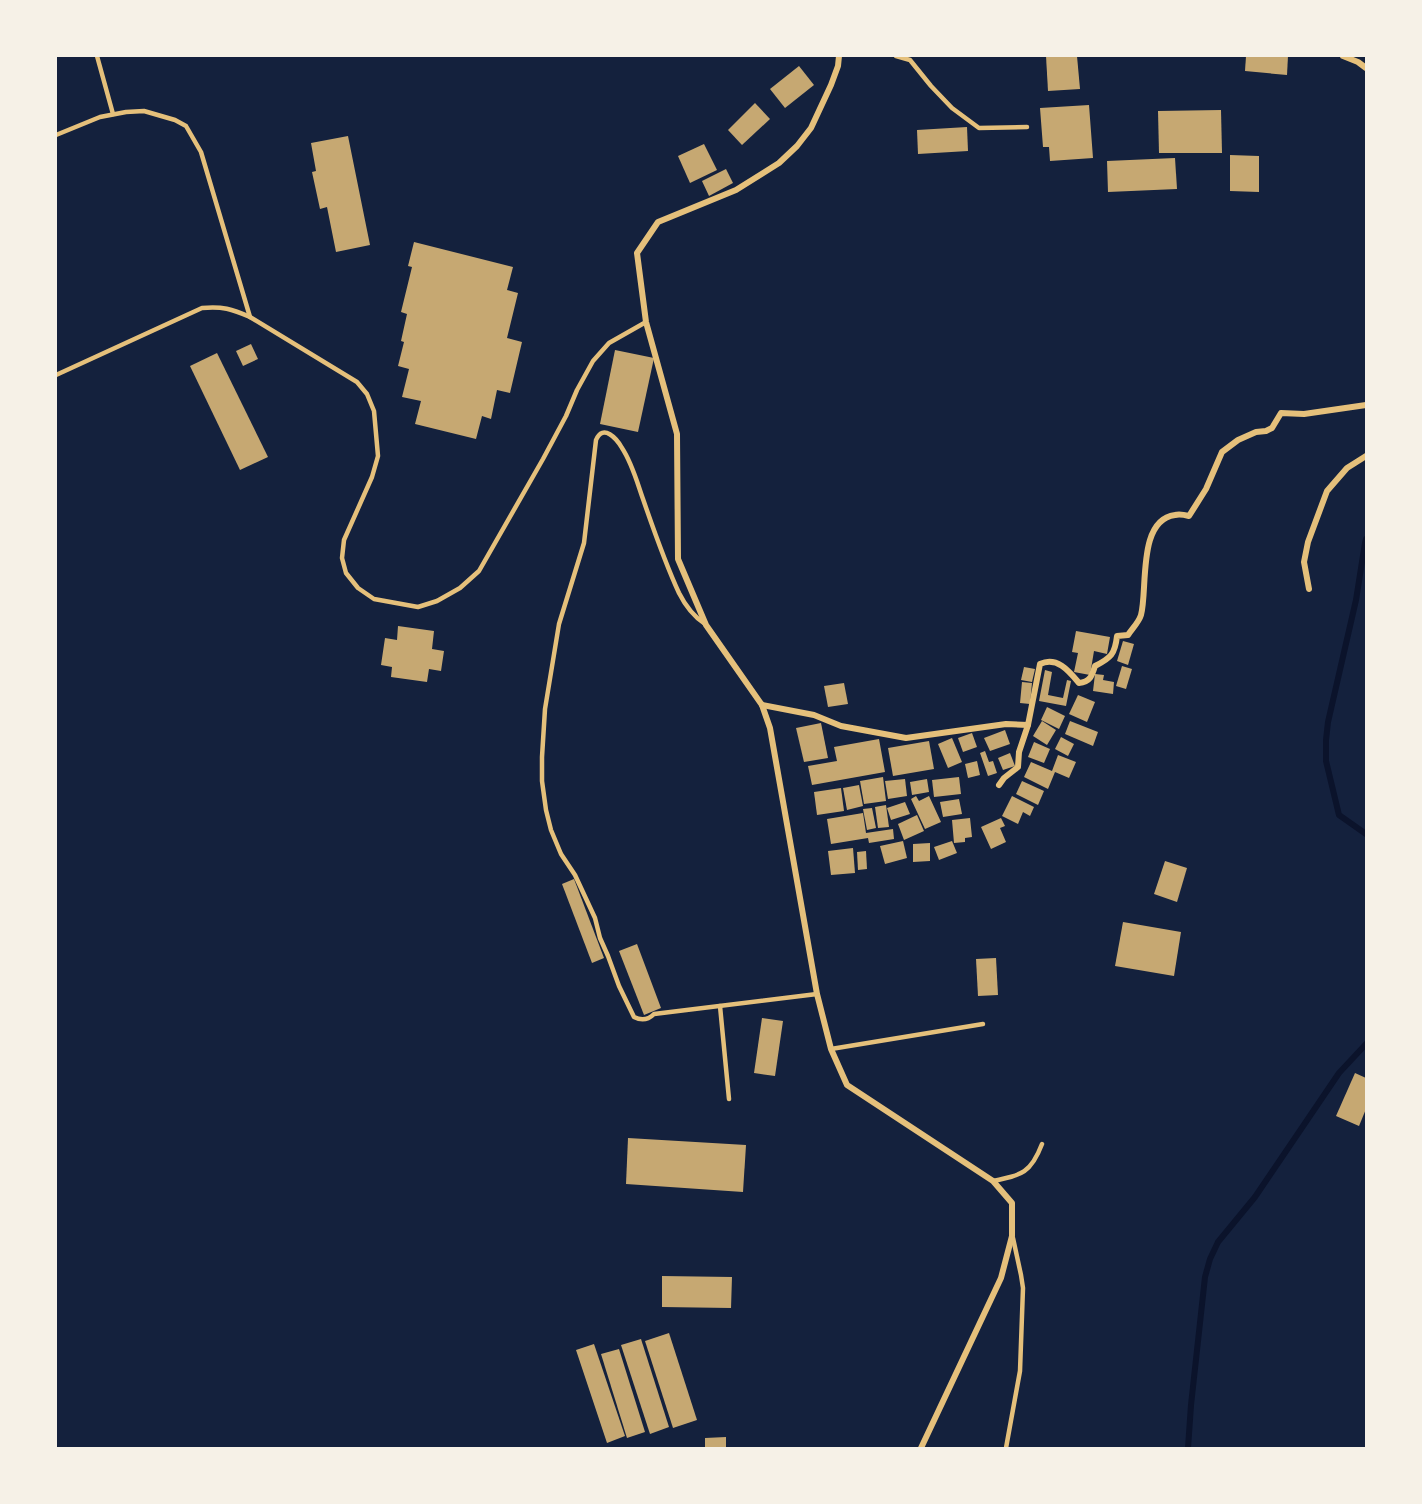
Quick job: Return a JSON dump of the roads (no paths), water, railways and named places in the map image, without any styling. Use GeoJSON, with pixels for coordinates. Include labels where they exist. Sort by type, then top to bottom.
{"type":"FeatureCollection","features":[{"type":"Feature","properties":{"kind":"street"},"geometry":{"type":"LineString","coordinates":[[839,56],[831,85],[811,128],[779,163],[736,190],[658,222],[637,253],[645,322],[677,434],[678,559],[706,625],[762,705],[771,728],[816,994],[831,1049],[847,1084],[993,1181],[1012,1203],[1012,1236],[1001,1278],[921,1449]]}},
{"type":"Feature","properties":{"kind":"street"},"geometry":{"type":"LineString","coordinates":[[1343,56],[1366,68]]}},
{"type":"Feature","properties":{"kind":"street"},"geometry":{"type":"LineString","coordinates":[[999,785],[1018,767],[1019,752],[1028,725],[1040,664],[1045,662],[1064,666],[1079,683],[1088,681],[1095,666],[1110,658],[1116,649],[1117,636],[1128,635],[1141,618],[1145,593],[1146,557],[1154,531],[1164,519],[1175,515],[1189,516],[1206,489],[1222,453],[1238,440],[1272,428],[1281,413],[1304,414],[1366,405]]}},
{"type":"Feature","properties":{"kind":"street"},"geometry":{"type":"LineString","coordinates":[[1309,589],[1304,562],[1308,542],[1327,491],[1347,468],[1366,456]]}},
{"type":"Feature","properties":{"kind":"street"},"geometry":{"type":"LineString","coordinates":[[762,705],[814,715],[841,726],[906,738],[1006,724],[1028,725]]}},
{"type":"Feature","properties":{"kind":"lane"},"geometry":{"type":"LineString","coordinates":[[97,56],[113,114]]}},
{"type":"Feature","properties":{"kind":"lane"},"geometry":{"type":"LineString","coordinates":[[896,56],[910,60],[952,108],[979,128],[1027,128]]}},
{"type":"Feature","properties":{"kind":"lane"},"geometry":{"type":"LineString","coordinates":[[56,135],[113,114],[144,111],[175,120],[186,126],[204,162],[250,317]]}},
{"type":"Feature","properties":{"kind":"lane"},"geometry":{"type":"LineString","coordinates":[[56,375],[202,308],[218,306],[250,317],[357,382],[367,394],[374,411],[378,456],[372,477],[344,540],[342,558],[346,573],[358,588],[374,599],[418,607],[437,601],[460,588],[479,571],[567,416],[577,390],[594,361],[609,343],[645,322]]}},
{"type":"Feature","properties":{"kind":"lane"},"geometry":{"type":"LineString","coordinates":[[706,625],[695,618],[669,571],[631,466],[622,448],[612,436],[602,432],[596,440],[585,543],[559,624],[545,709],[542,781],[551,830],[561,855],[575,875],[586,897],[619,986],[634,1017],[643,1020],[654,1014],[816,994]]}},
{"type":"Feature","properties":{"kind":"lane"},"geometry":{"type":"LineString","coordinates":[[720,1006],[729,1099]]}},
{"type":"Feature","properties":{"kind":"lane"},"geometry":{"type":"LineString","coordinates":[[831,1049],[983,1024]]}},
{"type":"Feature","properties":{"kind":"lane"},"geometry":{"type":"LineString","coordinates":[[993,1181],[1013,1177],[1025,1171],[1036,1158],[1042,1144]]}},
{"type":"Feature","properties":{"kind":"lane"},"geometry":{"type":"LineString","coordinates":[[1006,1449],[1020,1371],[1023,1288],[1012,1236]]}},
{"type":"Feature","properties":{"kind":"waterway"},"geometry":{"type":"LineString","coordinates":[[1366,539],[1356,600],[1328,722],[1326,740],[1326,761],[1339,815],[1366,834]]}},
{"type":"Feature","properties":{"kind":"waterway"},"geometry":{"type":"LineString","coordinates":[[1188,1448],[1205,1277],[1210,1259],[1218,1242],[1255,1197],[1339,1073],[1366,1044]]}}]}
